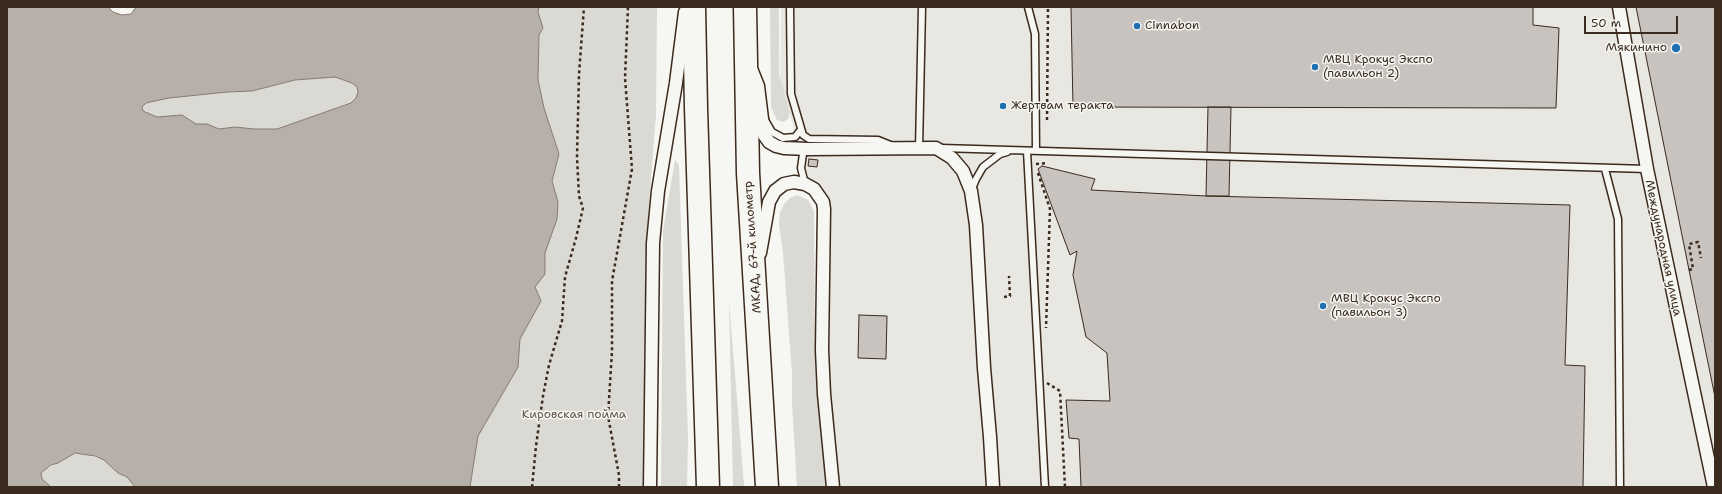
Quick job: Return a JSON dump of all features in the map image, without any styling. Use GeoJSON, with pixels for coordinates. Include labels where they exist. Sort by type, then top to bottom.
{"type":"FeatureCollection","features":[{"type":"Feature","properties":{"kind":"highway"},"geometry":{"type":"LineString","coordinates":[[694,7],[708,487]]}},
{"type":"Feature","properties":{"kind":"highway","name":"МКАД, 67-й километр"},"geometry":{"type":"LineString","coordinates":[[745,7],[748,173],[767,487]]}},
{"type":"Feature","properties":{"kind":"street"},"geometry":{"type":"LineString","coordinates":[[650,487],[653,243],[658,191],[676,83],[685,7]]}},
{"type":"Feature","properties":{"kind":"street","name":"Международная улица"},"geometry":{"type":"LineString","coordinates":[[1619,7],[1647,170],[1714,487]]}},
{"type":"Feature","properties":{"kind":"street"},"geometry":{"type":"LineString","coordinates":[[745,52],[758,86],[764,135],[769,142],[784,148],[808,149],[936,148],[952,158],[963,171],[971,191],[976,225],[984,368],[993,487]]}},
{"type":"Feature","properties":{"kind":"street"},"geometry":{"type":"LineString","coordinates":[[755,282],[771,196],[784,184],[794,182],[805,184],[814,188],[820,195],[824,209],[822,350],[824,394],[834,487]]}},
{"type":"Feature","properties":{"kind":"lane"},"geometry":{"type":"LineString","coordinates":[[790,7],[791,94],[800,131],[803,135],[808,139],[878,140],[901,149]]}},
{"type":"Feature","properties":{"kind":"lane"},"geometry":{"type":"LineString","coordinates":[[919,148],[922,7]]}},
{"type":"Feature","properties":{"kind":"lane"},"geometry":{"type":"LineString","coordinates":[[1028,7],[1035,34],[1036,151]]}},
{"type":"Feature","properties":{"kind":"lane"},"geometry":{"type":"LineString","coordinates":[[761,112],[772,132],[777,136],[790,138],[795,137],[800,131]]}},
{"type":"Feature","properties":{"kind":"lane"},"geometry":{"type":"LineString","coordinates":[[936,148],[1647,170]]}},
{"type":"Feature","properties":{"kind":"lane"},"geometry":{"type":"LineString","coordinates":[[805,184],[801,168],[803,154],[808,149]]}},
{"type":"Feature","properties":{"kind":"lane"},"geometry":{"type":"LineString","coordinates":[[971,191],[976,178],[991,160],[1000,154],[1014,150]]}},
{"type":"Feature","properties":{"kind":"lane"},"geometry":{"type":"LineString","coordinates":[[1027,151],[1045,487]]}},
{"type":"Feature","properties":{"kind":"lane"},"geometry":{"type":"LineString","coordinates":[[1605,169],[1618,218],[1620,487]]}},
{"type":"Feature","properties":{"kind":"path"},"geometry":{"type":"LineString","coordinates":[[532,487],[543,396],[549,365],[562,321],[565,277],[583,208],[580,196],[577,157],[579,74],[584,7]]}},
{"type":"Feature","properties":{"kind":"path"},"geometry":{"type":"LineString","coordinates":[[619,487],[619,475],[608,416],[612,351],[612,282],[632,170],[626,78],[628,7]]}},
{"type":"Feature","properties":{"kind":"path"},"geometry":{"type":"LineString","coordinates":[[1047,120],[1048,7]]}},
{"type":"Feature","properties":{"kind":"path"},"geometry":{"type":"LineString","coordinates":[[1036,163],[1037,171],[1050,209],[1047,326],[1045,330]]}},
{"type":"Feature","properties":{"kind":"path"},"geometry":{"type":"LineString","coordinates":[[1689,270],[1694,269],[1689,244],[1698,242],[1701,258]]}},
{"type":"Feature","properties":{"kind":"path"},"geometry":{"type":"LineString","coordinates":[[1004,297],[1010,296],[1009,276]]}},
{"type":"Feature","properties":{"kind":"path"},"geometry":{"type":"LineString","coordinates":[[1044,381],[1060,391],[1065,487]]}},
{"type":"Feature","properties":{"kind":"shaded area"},"geometry":{"type":"Polygon","coordinates":[[[7,7],[108,7],[113,12],[122,15],[131,14],[136,7],[539,7],[538,12],[543,28],[539,35],[538,80],[544,108],[559,154],[552,181],[558,202],[557,219],[545,253],[545,274],[535,287],[541,301],[520,339],[518,367],[478,436],[470,487],[135,487],[127,477],[118,473],[104,460],[95,456],[75,453],[58,463],[51,465],[41,473],[42,479],[51,487],[7,487],[7,7]],[[335,77],[295,80],[252,91],[169,98],[146,103],[142,107],[143,111],[157,117],[182,115],[196,124],[207,124],[219,129],[235,127],[277,129],[351,103],[356,98],[358,92],[357,87],[352,83],[335,77]]]}},
{"type":"Feature","properties":{"kind":"shaded area"},"geometry":{"type":"Polygon","coordinates":[[[781,7],[1636,7],[1715,397],[1715,487],[832,487],[817,205],[780,82],[781,7]]]}},
{"type":"Feature","properties":{"kind":"green space","name":"Кировская пойма"},"geometry":{"type":"Polygon","coordinates":[[[539,7],[657,7],[656,115],[646,241],[644,487],[470,487],[478,436],[518,367],[520,339],[541,301],[535,287],[545,273],[545,253],[557,219],[558,202],[552,181],[559,154],[544,108],[538,80],[539,35],[543,28],[538,12],[539,7]]]}},
{"type":"Feature","properties":{"kind":"green space"},"geometry":{"type":"Polygon","coordinates":[[[770,7],[779,7],[779,74],[790,113],[788,119],[783,122],[777,120],[771,107],[770,7]]]}},
{"type":"Feature","properties":{"kind":"green space"},"geometry":{"type":"Polygon","coordinates":[[[335,77],[352,83],[357,87],[358,92],[356,98],[351,103],[277,129],[235,127],[219,129],[213,126],[196,124],[182,115],[157,117],[143,111],[142,107],[146,103],[169,98],[252,91],[295,80],[335,77]]]}},
{"type":"Feature","properties":{"kind":"green space"},"geometry":{"type":"Polygon","coordinates":[[[675,160],[679,165],[688,439],[687,487],[661,487],[663,230],[675,160]]]}},
{"type":"Feature","properties":{"kind":"green space"},"geometry":{"type":"Polygon","coordinates":[[[797,195],[808,200],[814,211],[817,397],[827,487],[797,487],[792,403],[792,373],[783,253],[779,224],[780,212],[785,203],[790,198],[797,195]]]}},
{"type":"Feature","properties":{"kind":"green space"},"geometry":{"type":"Polygon","coordinates":[[[729,301],[744,485],[744,487],[733,487],[729,301]]]}},
{"type":"Feature","properties":{"kind":"green space"},"geometry":{"type":"Polygon","coordinates":[[[75,453],[85,454],[104,460],[118,473],[127,477],[135,487],[51,487],[42,479],[41,473],[46,469],[75,453]]]}},
{"type":"Feature","properties":{"kind":"building","name":"МВЦ Крокус Экспо (павильон 2)"},"geometry":{"type":"Polygon","coordinates":[[[1071,7],[1533,7],[1533,25],[1559,28],[1556,108],[1073,107],[1071,7]]]}},
{"type":"Feature","properties":{"kind":"building"},"geometry":{"type":"Polygon","coordinates":[[[1636,7],[1715,7],[1715,397],[1689,270],[1636,7]]]}},
{"type":"Feature","properties":{"kind":"building"},"geometry":{"type":"Polygon","coordinates":[[[1208,107],[1231,107],[1229,196],[1206,196],[1208,107]]]}},
{"type":"Feature","properties":{"kind":"building"},"geometry":{"type":"Polygon","coordinates":[[[809,159],[818,160],[817,167],[808,166],[809,159]]]}},
{"type":"Feature","properties":{"kind":"building","name":"МВЦ Крокус Экспо (павильон 3)"},"geometry":{"type":"Polygon","coordinates":[[[1042,166],[1095,179],[1091,190],[1206,196],[1570,205],[1565,365],[1585,366],[1583,487],[1081,487],[1079,439],[1069,438],[1066,400],[1110,401],[1107,353],[1086,337],[1073,275],[1077,251],[1070,255],[1038,169],[1042,166]]]}},
{"type":"Feature","properties":{"kind":"building"},"geometry":{"type":"Polygon","coordinates":[[[859,315],[887,316],[886,359],[858,358],[859,315]]]}},
{"type":"Feature","properties":{"kind":"place","name":"Cinnabon"},"geometry":{"type":"Point","coordinates":[1137,26]}},
{"type":"Feature","properties":{"kind":"place","name":"Мякинино"},"geometry":{"type":"Point","coordinates":[1676,48]}},
{"type":"Feature","properties":{"kind":"place","name":"МВЦ Крокус Экспо (павильон 2)"},"geometry":{"type":"Point","coordinates":[1315,67]}},
{"type":"Feature","properties":{"kind":"place","name":"Жертвам теракта"},"geometry":{"type":"Point","coordinates":[1003,106]}},
{"type":"Feature","properties":{"kind":"place","name":"МВЦ Крокус Экспо (павильон 3)"},"geometry":{"type":"Point","coordinates":[1323,306]}}]}
